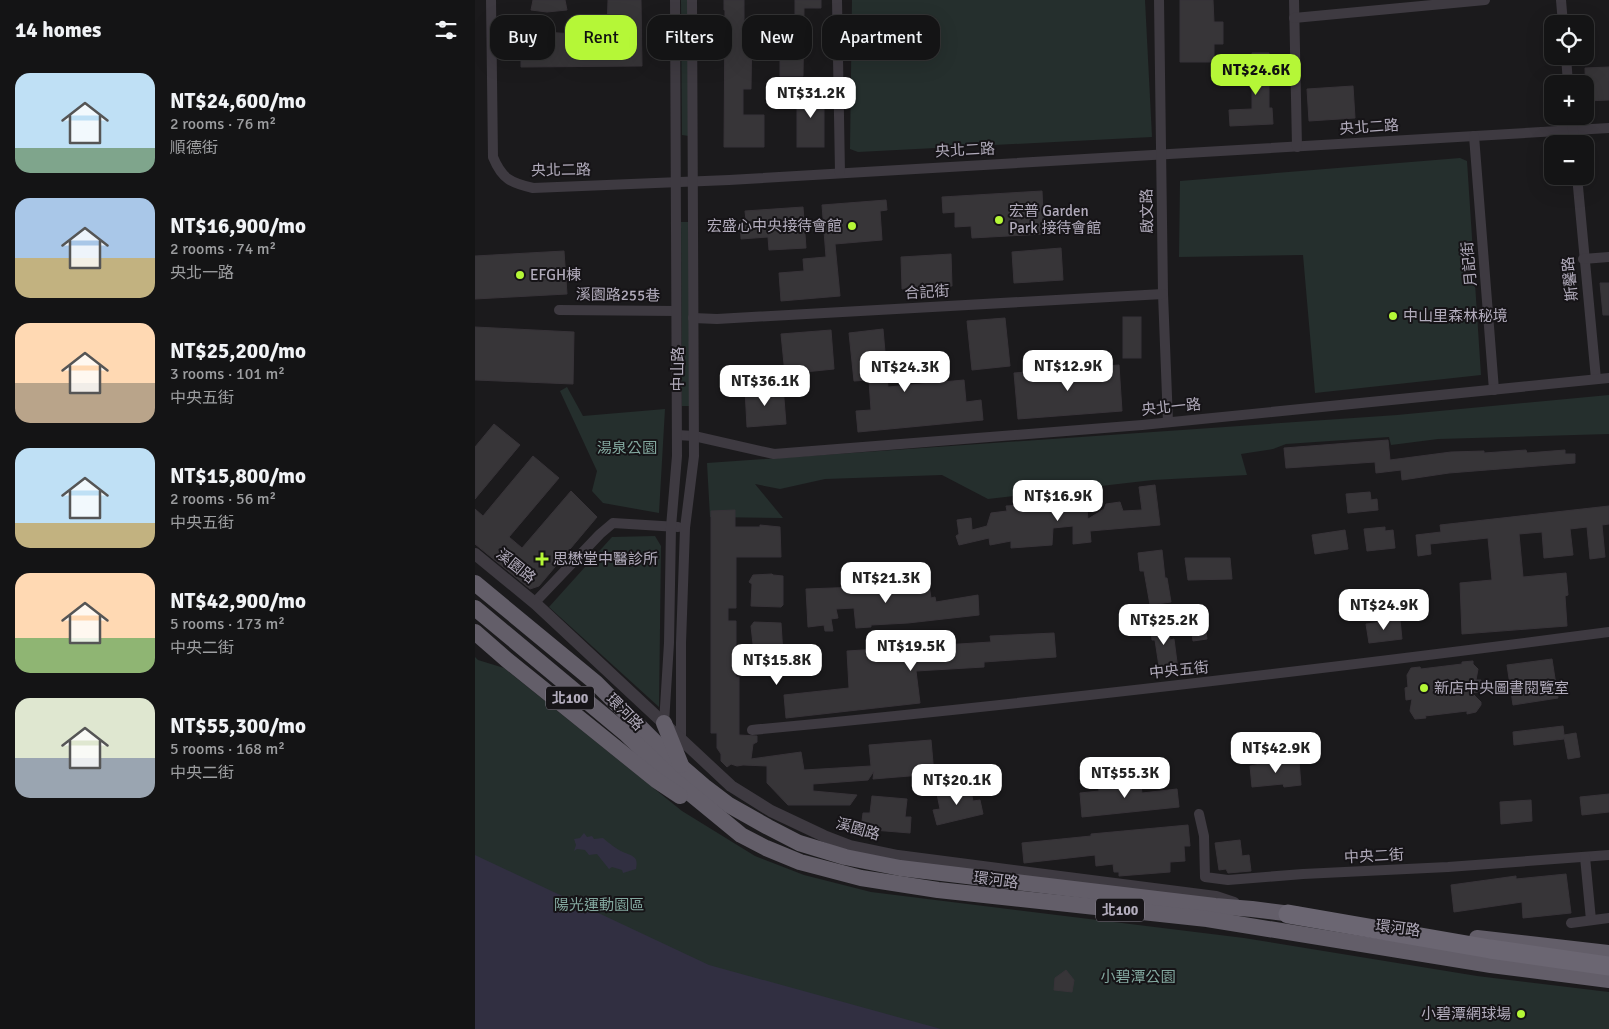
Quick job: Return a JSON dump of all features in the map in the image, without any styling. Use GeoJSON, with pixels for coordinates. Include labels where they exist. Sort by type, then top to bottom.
{"type":"FeatureCollection","features":[{"type":"Feature","properties":{"kind":"highway","name":"環河路"},"geometry":{"type":"LineString","coordinates":[[475,583],[596,683],[630,718],[671,752],[682,768],[729,805],[767,828],[799,843],[845,857],[900,868],[1215,906],[1252,908],[1609,953]]}},
{"type":"Feature","properties":{"kind":"highway"},"geometry":{"type":"LineString","coordinates":[[475,598],[588,693],[630,718]]}},
{"type":"Feature","properties":{"kind":"highway"},"geometry":{"type":"LineString","coordinates":[[475,608],[612,722],[671,752]]}},
{"type":"Feature","properties":{"kind":"highway"},"geometry":{"type":"LineString","coordinates":[[475,630],[507,660],[656,780],[712,818],[741,834]]}},
{"type":"Feature","properties":{"kind":"highway","name":"環河路"},"geometry":{"type":"LineString","coordinates":[[475,630],[516,655],[655,769],[671,752]]}},
{"type":"Feature","properties":{"kind":"highway"},"geometry":{"type":"LineString","coordinates":[[664,723],[671,752]]}},
{"type":"Feature","properties":{"kind":"highway","name":"環河路"},"geometry":{"type":"LineString","coordinates":[[671,752],[694,796],[741,834],[766,848],[800,862],[861,878],[938,890],[1207,920],[1491,966],[1609,980]]}},
{"type":"Feature","properties":{"kind":"highway"},"geometry":{"type":"LineString","coordinates":[[682,768],[694,796]]}},
{"type":"Feature","properties":{"kind":"highway"},"geometry":{"type":"LineString","coordinates":[[1288,914],[1490,949],[1609,966]]}},
{"type":"Feature","properties":{"kind":"street","name":"央北二路"},"geometry":{"type":"LineString","coordinates":[[491,0],[493,157],[498,170],[507,179],[533,188],[693,181],[1609,128]]}},
{"type":"Feature","properties":{"kind":"street","name":"中山路"},"geometry":{"type":"LineString","coordinates":[[664,723],[669,643],[671,527],[677,456],[675,0]]}},
{"type":"Feature","properties":{"kind":"street","name":"中山路"},"geometry":{"type":"LineString","coordinates":[[671,752],[681,642],[685,528],[693,456],[692,0]]}},
{"type":"Feature","properties":{"kind":"street"},"geometry":{"type":"LineString","coordinates":[[837,0],[840,172]]}},
{"type":"Feature","properties":{"kind":"street","name":"啟文路"},"geometry":{"type":"LineString","coordinates":[[1159,0],[1163,294],[1168,422]]}},
{"type":"Feature","properties":{"kind":"street"},"geometry":{"type":"LineString","coordinates":[[1294,0],[1297,147]]}},
{"type":"Feature","properties":{"kind":"street"},"geometry":{"type":"LineString","coordinates":[[1294,18],[1485,0]]}},
{"type":"Feature","properties":{"kind":"street"},"geometry":{"type":"LineString","coordinates":[[1561,0],[1562,15]]}},
{"type":"Feature","properties":{"kind":"street"},"geometry":{"type":"LineString","coordinates":[[1573,125],[1573,135]]}},
{"type":"Feature","properties":{"kind":"street","name":"月記街"},"geometry":{"type":"LineString","coordinates":[[1474,136],[1494,390]]}},
{"type":"Feature","properties":{"kind":"street","name":"斯馨路"},"geometry":{"type":"LineString","coordinates":[[1578,185],[1595,379]]}},
{"type":"Feature","properties":{"kind":"street"},"geometry":{"type":"LineString","coordinates":[[1583,259],[1609,257]]}},
{"type":"Feature","properties":{"kind":"street","name":"合記街"},"geometry":{"type":"LineString","coordinates":[[693,318],[776,316],[1163,294]]}},
{"type":"Feature","properties":{"kind":"street","name":"溪園路255巷"},"geometry":{"type":"LineString","coordinates":[[559,310],[676,311]]}},
{"type":"Feature","properties":{"kind":"street","name":"央北一路"},"geometry":{"type":"LineString","coordinates":[[677,435],[693,436],[774,454],[953,441],[1168,422],[1609,378]]}},
{"type":"Feature","properties":{"kind":"street","name":"溪園路"},"geometry":{"type":"LineString","coordinates":[[536,604],[538,599],[599,534],[613,523],[685,528]]}},
{"type":"Feature","properties":{"kind":"street","name":"溪園路"},"geometry":{"type":"LineString","coordinates":[[475,554],[536,604],[664,723]]}},
{"type":"Feature","properties":{"kind":"street","name":"中央五街"},"geometry":{"type":"LineString","coordinates":[[752,730],[910,715],[1187,684],[1609,632]]}},
{"type":"Feature","properties":{"kind":"street","name":"溪園路"},"geometry":{"type":"LineString","coordinates":[[671,752],[771,811],[850,846],[898,856],[1216,897],[1252,908]]}},
{"type":"Feature","properties":{"kind":"street","name":"中央二街"},"geometry":{"type":"LineString","coordinates":[[1199,814],[1204,836],[1205,877],[1229,880],[1609,855]]}},
{"type":"Feature","properties":{"kind":"street"},"geometry":{"type":"LineString","coordinates":[[1585,857],[1591,920]]}},
{"type":"Feature","properties":{"kind":"street"},"geometry":{"type":"LineString","coordinates":[[1571,923],[1609,918]]}},
{"type":"Feature","properties":{"kind":"green space"},"geometry":{"type":"Polygon","coordinates":[[[681,0],[688,0],[688,15],[681,15],[681,0]]]}},
{"type":"Feature","properties":{"kind":"green space"},"geometry":{"type":"Polygon","coordinates":[[[852,0],[1145,0],[1152,137],[858,152],[850,149],[851,60],[940,60],[940,15],[852,15],[852,0]]]}},
{"type":"Feature","properties":{"kind":"green space"},"geometry":{"type":"Polygon","coordinates":[[[681,60],[688,60],[689,136],[682,135],[681,60]]]}},
{"type":"Feature","properties":{"kind":"green space","name":"中山里森林秘境"},"geometry":{"type":"Polygon","coordinates":[[[1460,158],[1467,161],[1481,375],[1315,393],[1303,255],[1179,257],[1180,181],[1460,158]]]}},
{"type":"Feature","properties":{"kind":"green space"},"geometry":{"type":"Polygon","coordinates":[[[681,222],[689,222],[689,406],[682,406],[681,222]]]}},
{"type":"Feature","properties":{"kind":"green space","name":"湯泉公園"},"geometry":{"type":"Polygon","coordinates":[[[567,387],[583,416],[665,409],[659,513],[603,503],[592,491],[597,471],[560,391],[567,387]]]}},
{"type":"Feature","properties":{"kind":"green space"},"geometry":{"type":"Polygon","coordinates":[[[1609,395],[1609,434],[1438,439],[1391,445],[1389,437],[1286,444],[1273,449],[1241,454],[1247,475],[1153,480],[988,499],[942,475],[825,479],[780,489],[755,484],[783,518],[710,517],[707,463],[1397,415],[1609,395]]]}},
{"type":"Feature","properties":{"kind":"green space"},"geometry":{"type":"Polygon","coordinates":[[[655,536],[661,546],[659,707],[549,607],[612,537],[655,536]]]}},
{"type":"Feature","properties":{"kind":"green space","name":"陽光運動園區"},"geometry":{"type":"Polygon","coordinates":[[[475,657],[478,660],[504,668],[682,811],[755,856],[804,875],[871,892],[1244,938],[1477,976],[1609,992],[1609,1029],[475,1029],[475,657]]]}},
{"type":"Feature","properties":{"kind":"shaded area"},"geometry":{"type":"Polygon","coordinates":[[[584,833],[587,837],[592,836],[594,839],[603,838],[618,849],[634,857],[637,861],[636,869],[623,873],[622,870],[612,867],[609,869],[597,854],[589,855],[585,850],[577,849],[574,851],[576,845],[574,839],[580,838],[584,833]]]}},
{"type":"Feature","properties":{"kind":"shaded area"},"geometry":{"type":"Polygon","coordinates":[[[475,855],[709,965],[941,1029],[475,1029],[475,855]]]}},
{"type":"Feature","properties":{"kind":"building"},"geometry":{"type":"Polygon","coordinates":[[[533,0],[565,0],[567,10],[547,12],[531,10],[533,0]]]}},
{"type":"Feature","properties":{"kind":"building"},"geometry":{"type":"Polygon","coordinates":[[[608,0],[641,0],[642,66],[521,67],[521,60],[555,60],[555,33],[565,33],[565,60],[637,60],[637,15],[608,15],[608,0]]]}},
{"type":"Feature","properties":{"kind":"building"},"geometry":{"type":"Polygon","coordinates":[[[724,0],[744,0],[742,60],[751,60],[751,89],[743,89],[743,115],[764,115],[764,147],[724,147],[725,60],[732,60],[732,15],[725,15],[724,0]]]}},
{"type":"Feature","properties":{"kind":"building"},"geometry":{"type":"Polygon","coordinates":[[[795,0],[821,0],[821,8],[804,8],[804,15],[795,15],[795,0]]]}},
{"type":"Feature","properties":{"kind":"building"},"geometry":{"type":"Polygon","coordinates":[[[1180,0],[1213,0],[1214,22],[1223,22],[1223,44],[1214,44],[1214,62],[1180,62],[1180,0]]]}},
{"type":"Feature","properties":{"kind":"building"},"geometry":{"type":"Polygon","coordinates":[[[1252,53],[1269,53],[1269,108],[1272,108],[1273,124],[1230,126],[1229,110],[1252,109],[1252,53]]]}},
{"type":"Feature","properties":{"kind":"building"},"geometry":{"type":"Polygon","coordinates":[[[780,60],[803,60],[803,76],[780,76],[780,60]]]}},
{"type":"Feature","properties":{"kind":"building"},"geometry":{"type":"Polygon","coordinates":[[[1609,67],[1609,100],[1594,101],[1594,75],[1585,75],[1585,68],[1609,67]]]}},
{"type":"Feature","properties":{"kind":"building"},"geometry":{"type":"Polygon","coordinates":[[[1353,86],[1355,118],[1309,121],[1307,89],[1353,86]]]}},
{"type":"Feature","properties":{"kind":"building"},"geometry":{"type":"Polygon","coordinates":[[[797,90],[824,90],[824,147],[797,147],[797,90]]]}},
{"type":"Feature","properties":{"kind":"building","name":"宏普 Garden Park 接待會館"},"geometry":{"type":"Polygon","coordinates":[[[1042,191],[1044,234],[972,238],[971,226],[955,227],[955,212],[943,213],[942,197],[1042,191]]]}},
{"type":"Feature","properties":{"kind":"building"},"geometry":{"type":"Polygon","coordinates":[[[886,200],[887,210],[880,211],[882,240],[835,244],[840,296],[781,301],[779,273],[804,271],[803,259],[826,257],[822,205],[886,200]]]}},
{"type":"Feature","properties":{"kind":"building"},"geometry":{"type":"Polygon","coordinates":[[[803,207],[806,248],[769,250],[768,237],[741,239],[740,220],[746,220],[745,211],[803,207]]]}},
{"type":"Feature","properties":{"kind":"building"},"geometry":{"type":"Polygon","coordinates":[[[1061,248],[1063,280],[1014,283],[1012,252],[1061,248]]]}},
{"type":"Feature","properties":{"kind":"building","name":"EFGH棟"},"geometry":{"type":"Polygon","coordinates":[[[564,251],[567,294],[475,299],[475,256],[564,251]]]}},
{"type":"Feature","properties":{"kind":"building"},"geometry":{"type":"Polygon","coordinates":[[[951,254],[952,286],[902,289],[901,257],[951,254]]]}},
{"type":"Feature","properties":{"kind":"building"},"geometry":{"type":"Polygon","coordinates":[[[1600,283],[1609,283],[1609,315],[1603,315],[1600,283]]]}},
{"type":"Feature","properties":{"kind":"building"},"geometry":{"type":"Polygon","coordinates":[[[1123,317],[1141,317],[1141,358],[1123,358],[1123,317]]]}},
{"type":"Feature","properties":{"kind":"building"},"geometry":{"type":"Polygon","coordinates":[[[1005,318],[1010,366],[972,370],[967,321],[1005,318]]]}},
{"type":"Feature","properties":{"kind":"building"},"geometry":{"type":"Polygon","coordinates":[[[475,327],[574,332],[573,384],[475,380],[475,327]]]}},
{"type":"Feature","properties":{"kind":"building"},"geometry":{"type":"Polygon","coordinates":[[[883,329],[888,387],[964,380],[966,402],[981,400],[983,420],[858,432],[856,411],[871,410],[869,380],[854,381],[849,333],[883,329]]]}},
{"type":"Feature","properties":{"kind":"building"},"geometry":{"type":"Polygon","coordinates":[[[831,330],[834,369],[785,374],[781,334],[831,330]]]}},
{"type":"Feature","properties":{"kind":"building"},"geometry":{"type":"Polygon","coordinates":[[[1119,365],[1122,411],[1018,419],[1014,373],[1119,365]]]}},
{"type":"Feature","properties":{"kind":"building"},"geometry":{"type":"Polygon","coordinates":[[[783,386],[786,424],[747,427],[745,389],[783,386]]]}},
{"type":"Feature","properties":{"kind":"building"},"geometry":{"type":"Polygon","coordinates":[[[494,424],[520,445],[475,499],[475,447],[494,424]]]}},
{"type":"Feature","properties":{"kind":"building"},"geometry":{"type":"Polygon","coordinates":[[[1388,440],[1390,460],[1451,452],[1484,451],[1484,453],[1526,450],[1527,453],[1565,450],[1565,454],[1575,454],[1575,463],[1449,473],[1402,480],[1401,470],[1376,473],[1375,462],[1286,468],[1284,448],[1388,440]]]}},
{"type":"Feature","properties":{"kind":"building"},"geometry":{"type":"Polygon","coordinates":[[[533,456],[559,478],[509,537],[522,548],[571,491],[597,517],[539,586],[530,589],[475,544],[475,509],[483,516],[533,456]]]}},
{"type":"Feature","properties":{"kind":"building"},"geometry":{"type":"Polygon","coordinates":[[[1155,485],[1160,525],[1090,531],[1091,542],[1073,544],[1073,526],[1053,528],[1052,545],[1011,548],[1011,541],[990,545],[989,538],[959,545],[956,536],[959,534],[957,520],[971,518],[972,530],[987,526],[991,513],[1007,511],[1006,506],[1041,504],[1041,509],[1086,501],[1088,519],[1104,509],[1106,504],[1120,502],[1123,511],[1142,510],[1139,487],[1155,485]]]}},
{"type":"Feature","properties":{"kind":"building"},"geometry":{"type":"Polygon","coordinates":[[[1370,492],[1371,500],[1377,499],[1378,510],[1348,513],[1346,494],[1370,492]]]}},
{"type":"Feature","properties":{"kind":"building"},"geometry":{"type":"Polygon","coordinates":[[[1609,506],[1609,524],[1602,525],[1605,557],[1590,559],[1587,527],[1570,529],[1573,555],[1544,558],[1542,532],[1519,534],[1523,577],[1566,573],[1568,595],[1565,596],[1567,626],[1462,634],[1460,583],[1492,580],[1488,538],[1430,544],[1431,554],[1418,556],[1416,535],[1441,532],[1440,525],[1609,506]]]}},
{"type":"Feature","properties":{"kind":"building"},"geometry":{"type":"Polygon","coordinates":[[[735,510],[735,527],[760,527],[760,525],[780,527],[781,557],[736,557],[736,608],[728,608],[728,621],[736,621],[736,677],[739,677],[739,735],[757,736],[757,742],[753,744],[751,759],[801,752],[804,770],[871,766],[869,745],[931,740],[934,774],[873,779],[874,771],[868,780],[813,784],[813,791],[857,795],[850,805],[788,805],[767,783],[767,766],[737,766],[731,764],[727,767],[721,761],[721,754],[717,748],[717,733],[711,733],[711,511],[735,510]]]}},
{"type":"Feature","properties":{"kind":"building"},"geometry":{"type":"Polygon","coordinates":[[[1385,527],[1385,531],[1393,530],[1395,548],[1367,551],[1364,529],[1385,527]]]}},
{"type":"Feature","properties":{"kind":"building"},"geometry":{"type":"Polygon","coordinates":[[[1345,530],[1348,549],[1315,554],[1312,535],[1345,530]]]}},
{"type":"Feature","properties":{"kind":"building"},"geometry":{"type":"Polygon","coordinates":[[[1162,550],[1165,578],[1167,578],[1171,602],[1150,605],[1144,571],[1140,571],[1138,553],[1162,550]]]}},
{"type":"Feature","properties":{"kind":"building"},"geometry":{"type":"Polygon","coordinates":[[[1185,558],[1230,558],[1232,579],[1188,580],[1185,558]]]}},
{"type":"Feature","properties":{"kind":"building"},"geometry":{"type":"Polygon","coordinates":[[[927,571],[931,598],[935,597],[936,602],[978,595],[979,615],[856,628],[854,608],[836,609],[838,618],[831,619],[833,631],[825,631],[824,625],[808,627],[806,589],[859,587],[859,582],[869,581],[869,585],[902,583],[902,579],[911,578],[911,575],[927,571]]]}},
{"type":"Feature","properties":{"kind":"building"},"geometry":{"type":"Polygon","coordinates":[[[772,574],[783,576],[783,605],[781,607],[751,606],[752,584],[749,582],[753,575],[772,574]]]}},
{"type":"Feature","properties":{"kind":"building"},"geometry":{"type":"Polygon","coordinates":[[[1203,611],[1207,639],[1193,641],[1189,613],[1203,611]]]}},
{"type":"Feature","properties":{"kind":"building"},"geometry":{"type":"Polygon","coordinates":[[[1167,618],[1170,640],[1174,639],[1178,670],[1160,673],[1155,640],[1152,640],[1150,621],[1167,618]]]}},
{"type":"Feature","properties":{"kind":"building"},"geometry":{"type":"Polygon","coordinates":[[[1400,620],[1402,639],[1369,643],[1366,624],[1400,620]]]}},
{"type":"Feature","properties":{"kind":"building"},"geometry":{"type":"Polygon","coordinates":[[[754,622],[781,623],[783,654],[745,654],[753,644],[751,626],[754,622]]]}},
{"type":"Feature","properties":{"kind":"building"},"geometry":{"type":"Polygon","coordinates":[[[1054,633],[1056,657],[984,662],[984,667],[916,671],[920,703],[786,718],[784,695],[849,688],[847,651],[991,642],[990,636],[1054,633]]]}},
{"type":"Feature","properties":{"kind":"building"},"geometry":{"type":"Polygon","coordinates":[[[1552,659],[1558,698],[1513,705],[1507,665],[1552,659]]]}},
{"type":"Feature","properties":{"kind":"building"},"geometry":{"type":"Polygon","coordinates":[[[1473,661],[1473,664],[1478,669],[1476,680],[1481,680],[1482,691],[1472,693],[1481,702],[1476,712],[1467,714],[1467,711],[1415,719],[1410,711],[1412,699],[1406,700],[1405,688],[1408,687],[1407,675],[1411,668],[1420,667],[1421,669],[1473,661]]]}},
{"type":"Feature","properties":{"kind":"building"},"geometry":{"type":"Polygon","coordinates":[[[1563,726],[1564,735],[1576,733],[1580,757],[1568,759],[1564,737],[1564,739],[1514,745],[1513,732],[1563,726]]]}},
{"type":"Feature","properties":{"kind":"building"},"geometry":{"type":"Polygon","coordinates":[[[1275,761],[1275,764],[1299,761],[1301,785],[1284,787],[1283,784],[1252,787],[1250,766],[1275,761]]]}},
{"type":"Feature","properties":{"kind":"building"},"geometry":{"type":"Polygon","coordinates":[[[1135,779],[1136,786],[1141,786],[1142,793],[1177,789],[1179,807],[1082,817],[1080,793],[1099,791],[1098,783],[1135,779]]]}},
{"type":"Feature","properties":{"kind":"building"},"geometry":{"type":"Polygon","coordinates":[[[970,786],[973,801],[980,800],[983,814],[937,825],[933,810],[940,809],[937,794],[970,786]]]}},
{"type":"Feature","properties":{"kind":"building"},"geometry":{"type":"Polygon","coordinates":[[[1609,794],[1609,812],[1582,815],[1580,797],[1609,794]]]}},
{"type":"Feature","properties":{"kind":"building"},"geometry":{"type":"Polygon","coordinates":[[[872,796],[907,799],[905,817],[911,817],[910,833],[861,829],[863,813],[870,813],[872,796]]]}},
{"type":"Feature","properties":{"kind":"building"},"geometry":{"type":"Polygon","coordinates":[[[1531,800],[1532,821],[1501,824],[1500,802],[1531,800]]]}},
{"type":"Feature","properties":{"kind":"building"},"geometry":{"type":"Polygon","coordinates":[[[1188,825],[1190,846],[1184,846],[1185,861],[1170,862],[1170,872],[1119,876],[1119,872],[1114,872],[1113,864],[1096,866],[1095,855],[1024,863],[1022,843],[1091,836],[1091,834],[1188,825]]]}},
{"type":"Feature","properties":{"kind":"building"},"geometry":{"type":"Polygon","coordinates":[[[1240,840],[1242,856],[1249,855],[1251,871],[1228,873],[1226,869],[1219,870],[1215,843],[1240,840]]]}},
{"type":"Feature","properties":{"kind":"building"},"geometry":{"type":"Polygon","coordinates":[[[1566,874],[1571,913],[1523,918],[1522,902],[1454,912],[1451,885],[1516,876],[1516,879],[1566,874]]]}},
{"type":"Feature","properties":{"kind":"building"},"geometry":{"type":"Polygon","coordinates":[[[1066,970],[1074,980],[1072,992],[1054,990],[1055,978],[1066,970]]]}},
{"type":"Feature","properties":{"kind":"place","name":"宏普 Garden Park 接待會館"},"geometry":{"type":"Point","coordinates":[999,220]}},
{"type":"Feature","properties":{"kind":"place","name":"宏盛心中央接待會館"},"geometry":{"type":"Point","coordinates":[852,226]}},
{"type":"Feature","properties":{"kind":"place","name":"EFGH棟"},"geometry":{"type":"Point","coordinates":[520,275]}},
{"type":"Feature","properties":{"kind":"place","name":"中山里森林秘境"},"geometry":{"type":"Point","coordinates":[1393,316]}},
{"type":"Feature","properties":{"kind":"place","name":"思懋堂中醫診所"},"geometry":{"type":"Point","coordinates":[542,559]}},
{"type":"Feature","properties":{"kind":"place","name":"新店中央圖書閱覽室"},"geometry":{"type":"Point","coordinates":[1424,688]}},
{"type":"Feature","properties":{"kind":"place","name":"小碧潭網球場"},"geometry":{"type":"Point","coordinates":[1521,1014]}},
{"type":"Feature","properties":{"kind":"park label","name":"小碧潭公園"},"geometry":{"type":"Point","coordinates":[1138,977]}}]}
